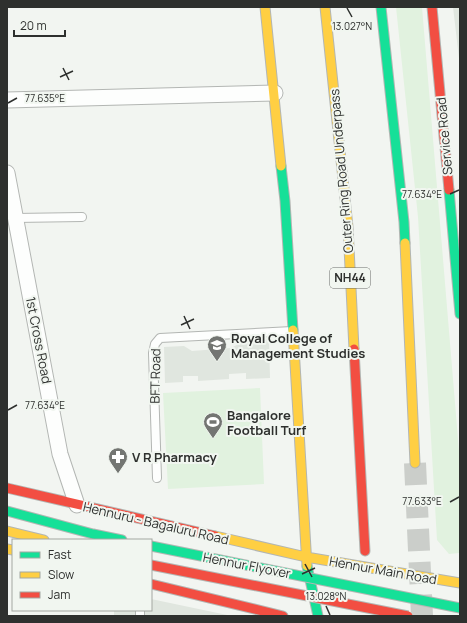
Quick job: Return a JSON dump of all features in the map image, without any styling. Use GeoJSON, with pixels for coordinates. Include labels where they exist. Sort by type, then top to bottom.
{"type":"FeatureCollection","features":[{"type":"Feature","properties":{"kind":"main road"},"geometry":{"type":"LineString","coordinates":[[265,7],[275,92],[285,201],[306,557],[318,616]]}},
{"type":"Feature","properties":{"kind":"main road","name":"Outer Ring Road Underpass"},"geometry":{"type":"LineString","coordinates":[[325,7],[348,227],[364,551]]}},
{"type":"Feature","properties":{"kind":"main road"},"geometry":{"type":"LineString","coordinates":[[381,7],[404,222],[415,464]]}},
{"type":"Feature","properties":{"kind":"main road","name":"Service Road"},"geometry":{"type":"LineString","coordinates":[[432,7],[455,195],[460,314]]}},
{"type":"Feature","properties":{"kind":"main road","name":"Hennuru - Bagaluru Road"},"geometry":{"type":"LineString","coordinates":[[7,488],[306,557]]}},
{"type":"Feature","properties":{"kind":"main road"},"geometry":{"type":"LineString","coordinates":[[7,511],[117,539]]}},
{"type":"Feature","properties":{"kind":"main road"},"geometry":{"type":"LineString","coordinates":[[7,531],[40,539]]}},
{"type":"Feature","properties":{"kind":"main road","name":"Hennur Flyover"},"geometry":{"type":"LineString","coordinates":[[152,546],[460,608]]}},
{"type":"Feature","properties":{"kind":"main road","name":"Hennur Main Road"},"geometry":{"type":"LineString","coordinates":[[306,557],[460,583]]}},
{"type":"Feature","properties":{"kind":"main road","name":"Hennur Flyover"},"geometry":{"type":"LineString","coordinates":[[152,565],[408,616]]}},
{"type":"Feature","properties":{"kind":"main road"},"geometry":{"type":"LineString","coordinates":[[152,584],[283,616]]}},
{"type":"Feature","properties":{"kind":"street"},"geometry":{"type":"LineString","coordinates":[[7,100],[275,92]]}},
{"type":"Feature","properties":{"kind":"street","name":"1st Cross Road"},"geometry":{"type":"LineString","coordinates":[[7,173],[60,454],[77,505]]}},
{"type":"Feature","properties":{"kind":"lane"},"geometry":{"type":"LineString","coordinates":[[15,218],[82,217]]}},
{"type":"Feature","properties":{"kind":"lane","name":"BFT Road"},"geometry":{"type":"LineString","coordinates":[[157,478],[153,353],[154,344],[160,338],[293,331]]}},
{"type":"Feature","properties":{"kind":"shaded area"},"geometry":{"type":"Polygon","coordinates":[[[453,7],[460,7],[460,67],[453,7]]]}},
{"type":"Feature","properties":{"kind":"shaded area","name":"Royal College of Management Studies"},"geometry":{"type":"Polygon","coordinates":[[[269,339],[270,378],[246,379],[246,373],[229,374],[229,379],[198,381],[198,376],[183,376],[183,382],[165,383],[164,347],[184,346],[192,351],[231,348],[246,340],[269,339]]]}},
{"type":"Feature","properties":{"kind":"shaded area"},"geometry":{"type":"Polygon","coordinates":[[[152,599],[232,616],[114,616],[114,611],[152,611],[152,599]]]}},
{"type":"Feature","properties":{"kind":"green space"},"geometry":{"type":"Polygon","coordinates":[[[396,7],[422,7],[460,463],[459,553],[449,554],[437,540],[418,217],[396,7]]]}},
{"type":"Feature","properties":{"kind":"green space","name":"Bangalore Football Turf"},"geometry":{"type":"Polygon","coordinates":[[[260,388],[264,484],[168,489],[163,393],[260,388]]]}},
{"type":"Feature","properties":{"kind":"tunnel"},"geometry":{"type":"LineString","coordinates":[[415,463],[422,616]]}},
{"type":"Feature","properties":{"kind":"traffic: fast"},"geometry":{"type":"LineString","coordinates":[[381,7],[405,243]]}},
{"type":"Feature","properties":{"kind":"traffic: fast"},"geometry":{"type":"LineString","coordinates":[[281,166],[285,201],[293,330]]}},
{"type":"Feature","properties":{"kind":"traffic: fast"},"geometry":{"type":"LineString","coordinates":[[449,190],[460,314]]}},
{"type":"Feature","properties":{"kind":"traffic: fast"},"geometry":{"type":"LineString","coordinates":[[7,511],[117,539]]}},
{"type":"Feature","properties":{"kind":"traffic: fast"},"geometry":{"type":"LineString","coordinates":[[152,546],[460,608]]}},
{"type":"Feature","properties":{"kind":"traffic: fast"},"geometry":{"type":"LineString","coordinates":[[307,566],[318,616]]}},
{"type":"Feature","properties":{"kind":"traffic: slow"},"geometry":{"type":"LineString","coordinates":[[265,7],[281,166]]}},
{"type":"Feature","properties":{"kind":"traffic: slow"},"geometry":{"type":"LineString","coordinates":[[325,7],[348,227],[354,349]]}},
{"type":"Feature","properties":{"kind":"traffic: slow"},"geometry":{"type":"LineString","coordinates":[[405,243],[415,463]]}},
{"type":"Feature","properties":{"kind":"traffic: slow"},"geometry":{"type":"LineString","coordinates":[[293,330],[307,566]]}},
{"type":"Feature","properties":{"kind":"traffic: slow"},"geometry":{"type":"LineString","coordinates":[[7,531],[40,539]]}},
{"type":"Feature","properties":{"kind":"traffic: slow"},"geometry":{"type":"LineString","coordinates":[[215,536],[306,557],[460,583]]}},
{"type":"Feature","properties":{"kind":"traffic: slow"},"geometry":{"type":"LineString","coordinates":[[7,549],[12,550]]}},
{"type":"Feature","properties":{"kind":"traffic: jam"},"geometry":{"type":"LineString","coordinates":[[432,7],[449,190]]}},
{"type":"Feature","properties":{"kind":"traffic: jam"},"geometry":{"type":"LineString","coordinates":[[354,349],[365,551]]}},
{"type":"Feature","properties":{"kind":"traffic: jam"},"geometry":{"type":"LineString","coordinates":[[7,488],[215,536]]}},
{"type":"Feature","properties":{"kind":"traffic: jam"},"geometry":{"type":"LineString","coordinates":[[152,565],[408,616]]}},
{"type":"Feature","properties":{"kind":"traffic: jam"},"geometry":{"type":"LineString","coordinates":[[152,584],[283,616]]}},
{"type":"Feature","properties":{"kind":"place","name":"Royal College of Management Studies"},"geometry":{"type":"Point","coordinates":[217,362]}},
{"type":"Feature","properties":{"kind":"place","name":"Bangalore Football Turf"},"geometry":{"type":"Point","coordinates":[213,439]}},
{"type":"Feature","properties":{"kind":"place","name":"V R Pharmacy"},"geometry":{"type":"Point","coordinates":[118,474]}}]}
